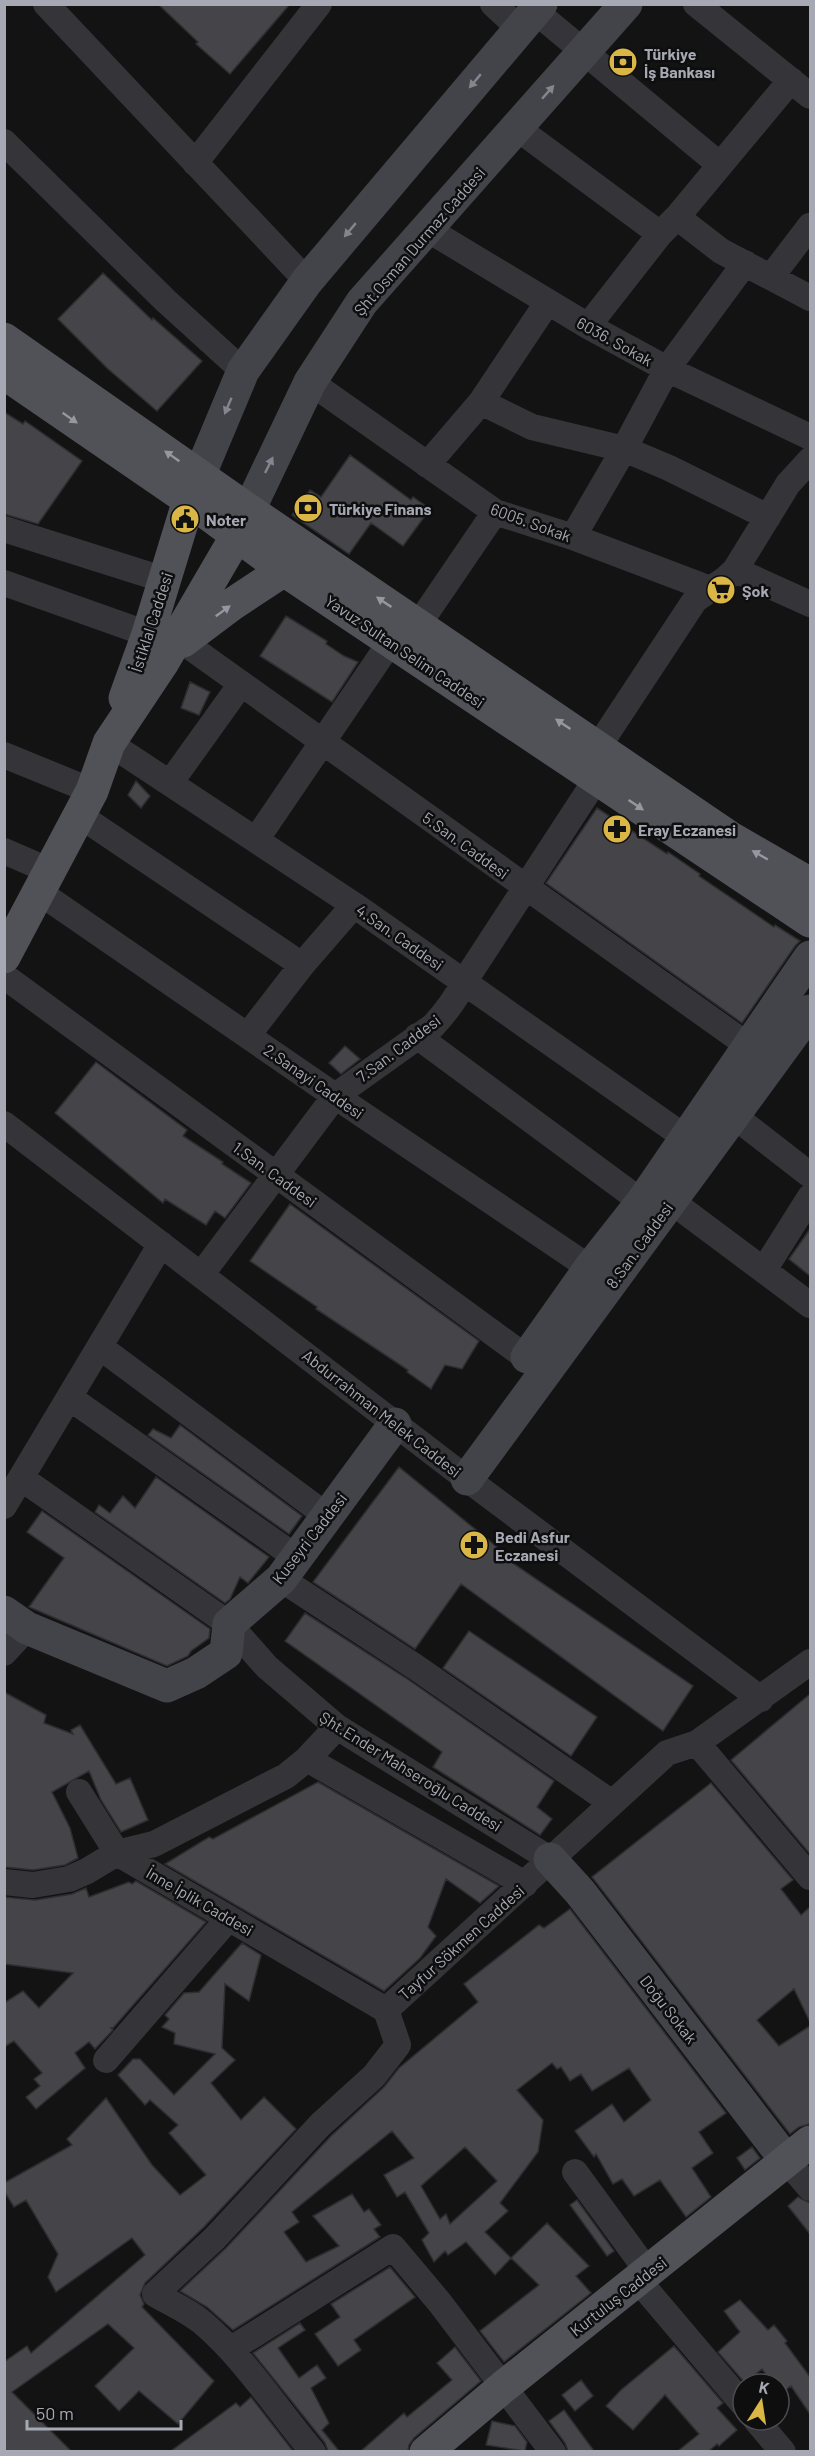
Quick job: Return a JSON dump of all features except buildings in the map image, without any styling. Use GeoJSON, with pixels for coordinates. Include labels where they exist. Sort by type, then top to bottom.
{"type":"FeatureCollection","features":[{"type":"Feature","properties":{"kind":"main road","name":"Yavuz Sultan Selim Caddesi"},"geometry":{"type":"LineString","coordinates":[[4,339],[242,523],[597,763],[810,921]]}},
{"type":"Feature","properties":{"kind":"main road","name":"Yavuz Sultan Selim Caddesi"},"geometry":{"type":"LineString","coordinates":[[4,373],[194,487]]}},
{"type":"Feature","properties":{"kind":"main road","name":"İstiklal Caddesi"},"geometry":{"type":"LineString","coordinates":[[4,957],[85,803],[148,634],[194,487]]}},
{"type":"Feature","properties":{"kind":"main road","name":"Yavuz Sultan Selim Caddesi"},"geometry":{"type":"LineString","coordinates":[[242,523],[284,570],[404,633]]}},
{"type":"Feature","properties":{"kind":"main road","name":"İstiklal Caddesi"},"geometry":{"type":"LineString","coordinates":[[109,743],[173,652],[242,523]]}},
{"type":"Feature","properties":{"kind":"main road","name":"İstiklal Caddesi"},"geometry":{"type":"LineString","coordinates":[[173,652],[231,605],[284,570]]}},
{"type":"Feature","properties":{"kind":"main road","name":"Yavuz Sultan Selim Caddesi"},"geometry":{"type":"LineString","coordinates":[[597,763],[810,884]]}},
{"type":"Feature","properties":{"kind":"main road","name":"Kurtuluş Caddesi"},"geometry":{"type":"LineString","coordinates":[[426,2451],[798,2151]]}},
{"type":"Feature","properties":{"kind":"street"},"geometry":{"type":"LineString","coordinates":[[46,4],[307,281]]}},
{"type":"Feature","properties":{"kind":"street"},"geometry":{"type":"LineString","coordinates":[[195,163],[319,4]]}},
{"type":"Feature","properties":{"kind":"street"},"geometry":{"type":"LineString","coordinates":[[493,4],[532,15],[584,52],[720,165]]}},
{"type":"Feature","properties":{"kind":"street","name":"Şht.Osman Durmaz Caddesi"},"geometry":{"type":"LineString","coordinates":[[242,523],[310,382],[362,303],[626,4]]}},
{"type":"Feature","properties":{"kind":"street"},"geometry":{"type":"LineString","coordinates":[[588,326],[720,165],[801,88],[696,4]]}},
{"type":"Feature","properties":{"kind":"street"},"geometry":{"type":"LineString","coordinates":[[194,487],[243,371],[307,281],[532,15]]}},
{"type":"Feature","properties":{"kind":"street"},"geometry":{"type":"LineString","coordinates":[[517,128],[668,226],[745,263],[810,298]]}},
{"type":"Feature","properties":{"kind":"street"},"geometry":{"type":"LineString","coordinates":[[4,142],[166,301],[243,371]]}},
{"type":"Feature","properties":{"kind":"street"},"geometry":{"type":"LineString","coordinates":[[771,277],[810,226]]}},
{"type":"Feature","properties":{"kind":"street","name":"6036. Sokak"},"geometry":{"type":"LineString","coordinates":[[427,229],[547,303],[667,369],[810,437]]}},
{"type":"Feature","properties":{"kind":"street"},"geometry":{"type":"LineString","coordinates":[[573,537],[667,369],[745,263]]}},
{"type":"Feature","properties":{"kind":"street"},"geometry":{"type":"LineString","coordinates":[[427,465],[481,402],[547,303]]}},
{"type":"Feature","properties":{"kind":"street","name":"6005. Sokak"},"geometry":{"type":"LineString","coordinates":[[310,382],[495,512],[573,537],[710,589]]}},
{"type":"Feature","properties":{"kind":"street"},"geometry":{"type":"LineString","coordinates":[[481,402],[532,427],[624,449],[669,468],[768,517]]}},
{"type":"Feature","properties":{"kind":"street"},"geometry":{"type":"LineString","coordinates":[[810,460],[788,484],[735,570],[810,604]]}},
{"type":"Feature","properties":{"kind":"street"},"geometry":{"type":"LineString","coordinates":[[256,840],[323,742],[495,512]]}},
{"type":"Feature","properties":{"kind":"street"},"geometry":{"type":"LineString","coordinates":[[4,529],[165,580]]}},
{"type":"Feature","properties":{"kind":"street","name":"7.San. Caddesi"},"geometry":{"type":"LineString","coordinates":[[201,1275],[335,1096],[417,1036],[443,1015],[456,999],[464,982],[526,887],[695,600],[735,570]]}},
{"type":"Feature","properties":{"kind":"street"},"geometry":{"type":"LineString","coordinates":[[4,583],[148,634]]}},
{"type":"Feature","properties":{"kind":"street","name":"5.San. Caddesi"},"geometry":{"type":"LineString","coordinates":[[173,652],[241,684],[750,1047]]}},
{"type":"Feature","properties":{"kind":"street"},"geometry":{"type":"LineString","coordinates":[[170,783],[241,684]]}},
{"type":"Feature","properties":{"kind":"street","name":"4.San. Caddesi"},"geometry":{"type":"LineString","coordinates":[[109,743],[354,905],[686,1138]]}},
{"type":"Feature","properties":{"kind":"street"},"geometry":{"type":"LineString","coordinates":[[4,755],[85,803],[302,965]]}},
{"type":"Feature","properties":{"kind":"street","name":"2.Sanayi Caddesi"},"geometry":{"type":"LineString","coordinates":[[4,851],[248,1035],[590,1268]]}},
{"type":"Feature","properties":{"kind":"street"},"geometry":{"type":"LineString","coordinates":[[248,1035],[302,965],[354,905]]}},
{"type":"Feature","properties":{"kind":"street","name":"8.San. Caddesi"},"geometry":{"type":"LineString","coordinates":[[536,1365],[657,1201],[686,1138],[810,957]]}},
{"type":"Feature","properties":{"kind":"street","name":"1.San. Caddesi"},"geometry":{"type":"LineString","coordinates":[[4,976],[536,1365]]}},
{"type":"Feature","properties":{"kind":"street","name":"8.San. Caddesi"},"geometry":{"type":"LineString","coordinates":[[467,1479],[536,1365],[590,1268],[657,1201],[734,1116],[810,1011]]}},
{"type":"Feature","properties":{"kind":"street"},"geometry":{"type":"LineString","coordinates":[[417,1036],[657,1201],[764,1270],[810,1305]]}},
{"type":"Feature","properties":{"kind":"street"},"geometry":{"type":"LineString","coordinates":[[734,1116],[810,1175]]}},
{"type":"Feature","properties":{"kind":"street","name":"Abdurrahman Melek Caddesi"},"geometry":{"type":"LineString","coordinates":[[4,1124],[467,1479],[761,1699]]}},
{"type":"Feature","properties":{"kind":"street"},"geometry":{"type":"LineString","coordinates":[[764,1270],[810,1197]]}},
{"type":"Feature","properties":{"kind":"street"},"geometry":{"type":"LineString","coordinates":[[4,1506],[161,1244]]}},
{"type":"Feature","properties":{"kind":"street"},"geometry":{"type":"LineString","coordinates":[[100,1347],[327,1516]]}},
{"type":"Feature","properties":{"kind":"street"},"geometry":{"type":"LineString","coordinates":[[70,1398],[414,1666],[612,1803]]}},
{"type":"Feature","properties":{"kind":"street","name":"Kuseyri Caddesi"},"geometry":{"type":"LineString","coordinates":[[228,1624],[289,1568],[395,1424]]}},
{"type":"Feature","properties":{"kind":"street","name":"Şht.Ender Mahseroğlu Caddesi"},"geometry":{"type":"LineString","coordinates":[[21,1478],[228,1624],[308,1705],[337,1727],[550,1859]]}},
{"type":"Feature","properties":{"kind":"street"},"geometry":{"type":"LineString","coordinates":[[4,1653],[16,1620],[167,1686],[196,1674],[226,1653],[228,1624]]}},
{"type":"Feature","properties":{"kind":"street","name":"Tayfur Sökmen Caddesi"},"geometry":{"type":"LineString","coordinates":[[231,2349],[202,2322],[155,2294],[215,2238],[320,2126],[374,2076],[398,2045],[386,2010],[667,1753],[697,1743],[810,1662]]}},
{"type":"Feature","properties":{"kind":"street"},"geometry":{"type":"LineString","coordinates":[[4,1882],[33,1885],[69,1879],[117,1853],[154,1844],[286,1776],[307,1759],[337,1727]]}},
{"type":"Feature","properties":{"kind":"street"},"geometry":{"type":"LineString","coordinates":[[697,1743],[810,1876]]}},
{"type":"Feature","properties":{"kind":"street"},"geometry":{"type":"LineString","coordinates":[[307,1759],[525,1884]]}},
{"type":"Feature","properties":{"kind":"street"},"geometry":{"type":"LineString","coordinates":[[79,1792],[117,1853]]}},
{"type":"Feature","properties":{"kind":"street","name":"İnne İplik Caddesi"},"geometry":{"type":"LineString","coordinates":[[117,1853],[386,2010]]}},
{"type":"Feature","properties":{"kind":"street","name":"Doğu Sokak"},"geometry":{"type":"LineString","coordinates":[[550,1859],[798,2151]]}},
{"type":"Feature","properties":{"kind":"street"},"geometry":{"type":"LineString","coordinates":[[106,2060],[229,1918]]}},
{"type":"Feature","properties":{"kind":"street"},"geometry":{"type":"LineString","coordinates":[[798,2151],[810,2188]]}},
{"type":"Feature","properties":{"kind":"street"},"geometry":{"type":"LineString","coordinates":[[575,2172],[643,2276],[731,2389]]}},
{"type":"Feature","properties":{"kind":"street"},"geometry":{"type":"LineString","coordinates":[[313,2451],[273,2398],[231,2349],[393,2247],[440,2303],[553,2451]]}},
{"type":"Feature","properties":{"kind":"street"},"geometry":{"type":"LineString","coordinates":[[766,2432],[783,2451]]}},
{"type":"Feature","properties":{"kind":"place","name":"Türkiye İş Bankası"},"geometry":{"type":"Point","coordinates":[623,62]}},
{"type":"Feature","properties":{"kind":"place","name":"Türkiye Finans"},"geometry":{"type":"Point","coordinates":[308,508]}},
{"type":"Feature","properties":{"kind":"place","name":"Noter"},"geometry":{"type":"Point","coordinates":[185,519]}},
{"type":"Feature","properties":{"kind":"place","name":"Şok"},"geometry":{"type":"Point","coordinates":[721,590]}},
{"type":"Feature","properties":{"kind":"place","name":"Eray Eczanesi"},"geometry":{"type":"Point","coordinates":[617,829]}},
{"type":"Feature","properties":{"kind":"place","name":"Bedi Asfur Eczanesi"},"geometry":{"type":"Point","coordinates":[474,1545]}}]}
